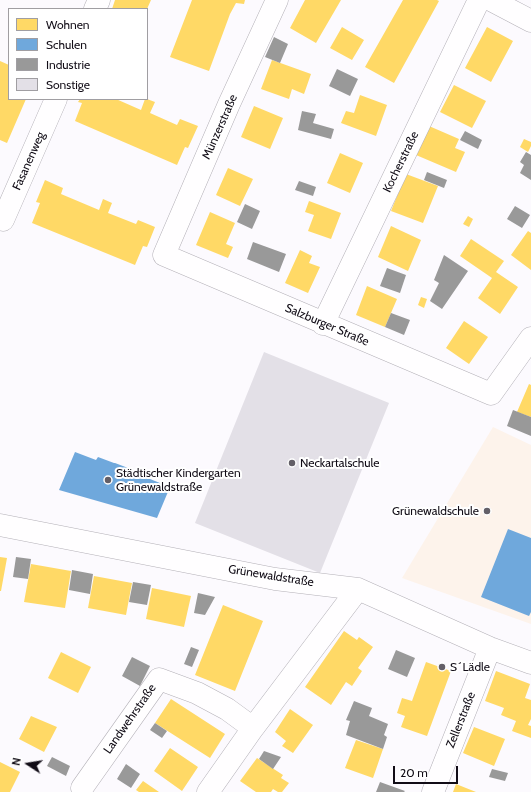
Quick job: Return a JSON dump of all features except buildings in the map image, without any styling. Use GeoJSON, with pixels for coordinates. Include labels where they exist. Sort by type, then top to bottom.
{"type":"FeatureCollection","features":[{"type":"Feature","properties":{"kind":"street","name":"Münzerstraße"},"geometry":{"type":"LineString","coordinates":[[164,255],[277,0]]}},
{"type":"Feature","properties":{"kind":"street","name":"Kocherstraße"},"geometry":{"type":"LineString","coordinates":[[323,324],[480,0]]}},
{"type":"Feature","properties":{"kind":"street"},"geometry":{"type":"LineString","coordinates":[[491,0],[531,21]]}},
{"type":"Feature","properties":{"kind":"street","name":"Fasanenweg"},"geometry":{"type":"LineString","coordinates":[[0,219],[3,220],[56,100]]}},
{"type":"Feature","properties":{"kind":"street","name":"Salzburger Straße"},"geometry":{"type":"LineString","coordinates":[[164,255],[323,324],[491,394],[528,347]]}},
{"type":"Feature","properties":{"kind":"street","name":"Grünewaldstraße"},"geometry":{"type":"LineString","coordinates":[[0,525],[275,579],[358,589],[490,648],[531,662]]}},
{"type":"Feature","properties":{"kind":"street"},"geometry":{"type":"LineString","coordinates":[[208,792],[253,728],[358,589]]}},
{"type":"Feature","properties":{"kind":"street","name":"Zellerstraße"},"geometry":{"type":"LineString","coordinates":[[433,792],[490,648]]}},
{"type":"Feature","properties":{"kind":"street","name":"Landwehrstraße"},"geometry":{"type":"LineString","coordinates":[[82,788],[159,679],[197,693],[227,709],[253,728]]}},
{"type":"Feature","properties":{"kind":"shaded area","name":"Grünewaldschule"},"geometry":{"type":"Polygon","coordinates":[[[493,427],[531,445],[531,624],[402,578],[493,427]]]}},
{"type":"Feature","properties":{"kind":"place","name":"Neckartalschule"},"geometry":{"type":"Point","coordinates":[292,463]}},
{"type":"Feature","properties":{"kind":"place","name":"Städtischer Kindergarten Grünewaldstraße"},"geometry":{"type":"Point","coordinates":[108,480]}},
{"type":"Feature","properties":{"kind":"place","name":"Grünewaldschule"},"geometry":{"type":"Point","coordinates":[487,511]}},
{"type":"Feature","properties":{"kind":"place","name":"S´Lädle"},"geometry":{"type":"Point","coordinates":[442,667]}}]}
